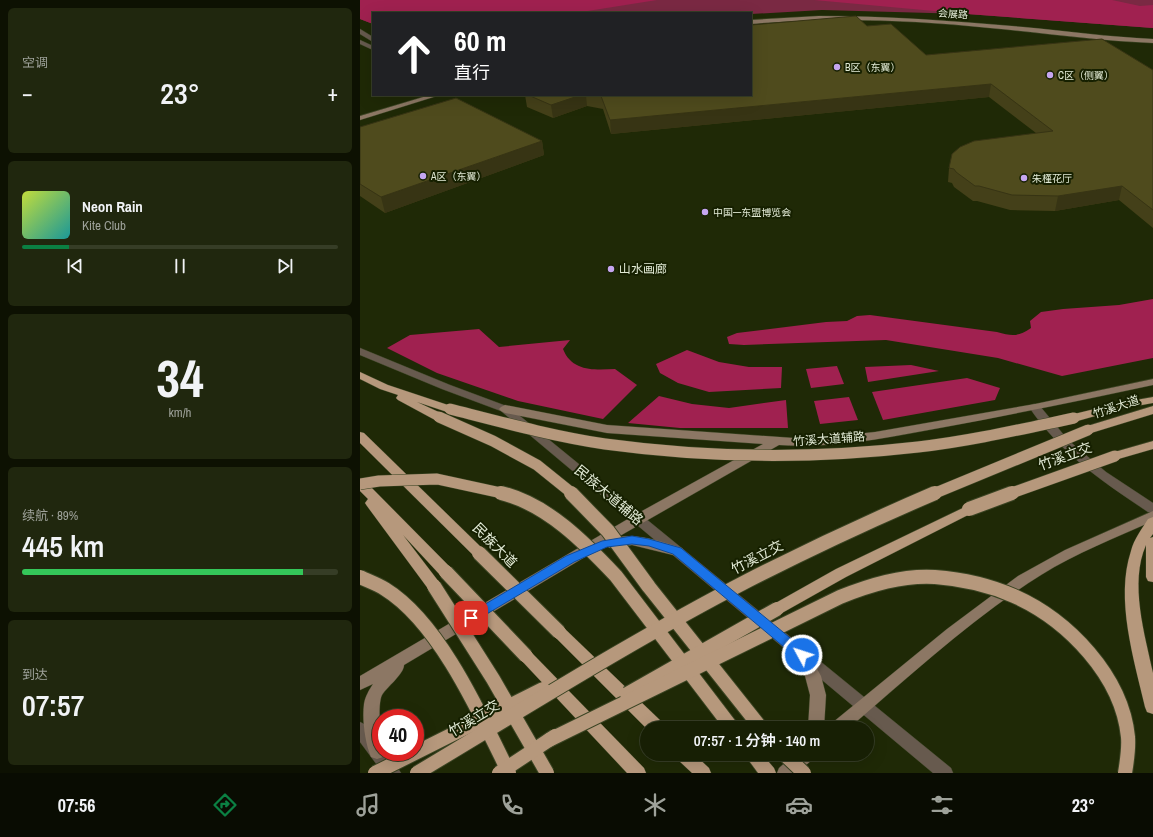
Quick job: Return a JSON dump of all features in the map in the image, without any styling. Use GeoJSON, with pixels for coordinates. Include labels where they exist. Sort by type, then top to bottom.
{"type":"FeatureCollection","features":[{"type":"Feature","properties":{"kind":"highway"},"geometry":{"type":"LineString","coordinates":[[360,375],[420,408],[493,441],[537,465],[582,502],[608,531],[649,587],[755,721]]}},
{"type":"Feature","properties":{"kind":"highway"},"geometry":{"type":"LineString","coordinates":[[384,387],[450,409],[525,429],[591,441],[665,451],[755,456],[824,456],[922,447],[987,437],[1074,418],[1119,406],[1153,400]]}},
{"type":"Feature","properties":{"kind":"highway","name":"竹溪大道"},"geometry":{"type":"LineString","coordinates":[[1088,430],[1153,410]]}},
{"type":"Feature","properties":{"kind":"highway","name":"竹溪立交"},"geometry":{"type":"LineString","coordinates":[[417,773],[624,649],[749,580],[814,547],[905,506],[1088,430]]}},
{"type":"Feature","properties":{"kind":"highway","name":"民族大道"},"geometry":{"type":"LineString","coordinates":[[360,436],[650,721]]}},
{"type":"Feature","properties":{"kind":"highway","name":"竹溪立交"},"geometry":{"type":"LineString","coordinates":[[499,773],[549,740],[848,569],[969,509],[1115,456],[1153,445]]}},
{"type":"Feature","properties":{"kind":"highway"},"geometry":{"type":"LineString","coordinates":[[360,483],[437,478],[506,494],[532,505],[568,529],[616,576],[727,721]]}},
{"type":"Feature","properties":{"kind":"highway"},"geometry":{"type":"LineString","coordinates":[[360,483],[638,773]]}},
{"type":"Feature","properties":{"kind":"highway"},"geometry":{"type":"LineString","coordinates":[[360,488],[434,586],[490,673],[547,773]]}},
{"type":"Feature","properties":{"kind":"highway"},"geometry":{"type":"LineString","coordinates":[[1153,522],[1138,551],[1134,574],[1133,597],[1137,635],[1153,707]]}},
{"type":"Feature","properties":{"kind":"highway"},"geometry":{"type":"LineString","coordinates":[[1153,542],[1153,577]]}},
{"type":"Feature","properties":{"kind":"highway"},"geometry":{"type":"LineString","coordinates":[[360,577],[380,586],[397,598],[414,614],[444,652],[470,694],[509,773]]}},
{"type":"Feature","properties":{"kind":"highway"},"geometry":{"type":"LineString","coordinates":[[549,740],[842,598],[877,584],[897,580],[924,577],[949,578],[990,586],[1011,594],[1030,604],[1072,636],[1108,679],[1122,707],[1130,744],[1129,758],[1125,773]]}},
{"type":"Feature","properties":{"kind":"highway"},"geometry":{"type":"LineString","coordinates":[[374,773],[624,649]]}},
{"type":"Feature","properties":{"kind":"highway"},"geometry":{"type":"LineString","coordinates":[[690,761],[703,773]]}},
{"type":"Feature","properties":{"kind":"highway"},"geometry":{"type":"LineString","coordinates":[[758,761],[768,773]]}},
{"type":"Feature","properties":{"kind":"highway"},"geometry":{"type":"LineString","coordinates":[[791,761],[804,773]]}},
{"type":"Feature","properties":{"kind":"main road","name":"会展路"},"geometry":{"type":"LineString","coordinates":[[752,19],[777,16],[892,15],[1153,38]]}},
{"type":"Feature","properties":{"kind":"main road","name":"会展路"},"geometry":{"type":"LineString","coordinates":[[752,22],[780,19],[892,19],[1153,41]]}},
{"type":"Feature","properties":{"kind":"main road"},"geometry":{"type":"LineString","coordinates":[[360,113],[417,96]]}},
{"type":"Feature","properties":{"kind":"main road"},"geometry":{"type":"LineString","coordinates":[[360,118],[434,96]]}},
{"type":"Feature","properties":{"kind":"main road","name":"竹溪大道辅路"},"geometry":{"type":"LineString","coordinates":[[412,653],[638,518],[775,442],[808,443],[875,436],[1036,407],[1153,382]]}},
{"type":"Feature","properties":{"kind":"main road"},"geometry":{"type":"LineString","coordinates":[[505,409],[607,430],[775,442]]}},
{"type":"Feature","properties":{"kind":"main road"},"geometry":{"type":"LineString","coordinates":[[846,721],[959,628],[1023,580],[1056,561],[1153,516]]}},
{"type":"Feature","properties":{"kind":"main road"},"geometry":{"type":"LineString","coordinates":[[570,559],[606,544],[632,540],[677,551]]}},
{"type":"Feature","properties":{"kind":"main road"},"geometry":{"type":"LineString","coordinates":[[360,684],[412,653]]}},
{"type":"Feature","properties":{"kind":"main road"},"geometry":{"type":"LineString","coordinates":[[372,709],[372,700],[385,679],[412,653]]}},
{"type":"Feature","properties":{"kind":"main road"},"geometry":{"type":"LineString","coordinates":[[802,655],[812,676],[818,695],[816,721]]}},
{"type":"Feature","properties":{"kind":"main road"},"geometry":{"type":"LineString","coordinates":[[784,773],[799,761]]}},
{"type":"Feature","properties":{"kind":"street"},"geometry":{"type":"LineString","coordinates":[[360,31],[372,39]]}},
{"type":"Feature","properties":{"kind":"street"},"geometry":{"type":"LineString","coordinates":[[360,42],[372,48]]}},
{"type":"Feature","properties":{"kind":"street","name":"民族大道辅路"},"geometry":{"type":"LineString","coordinates":[[360,351],[446,387],[505,409],[945,773]]}},
{"type":"Feature","properties":{"kind":"street"},"geometry":{"type":"LineString","coordinates":[[1036,407],[1064,443],[1102,474],[1153,509]]}},
{"type":"Feature","properties":{"kind":"street"},"geometry":{"type":"LineString","coordinates":[[360,730],[372,746]]}},
{"type":"Feature","properties":{"kind":"street"},"geometry":{"type":"LineString","coordinates":[[384,761],[393,773]]}},
{"type":"Feature","properties":{"kind":"shaded area"},"geometry":{"type":"Polygon","coordinates":[[[360,0],[1153,0],[1153,28],[967,14],[822,10],[752,14],[752,12],[372,12],[372,24],[360,19],[360,0]]]}},
{"type":"Feature","properties":{"kind":"shaded area"},"geometry":{"type":"Polygon","coordinates":[[[360,0],[657,0],[581,12],[372,12],[372,24],[360,19],[360,0]]]}},
{"type":"Feature","properties":{"kind":"shaded area"},"geometry":{"type":"Polygon","coordinates":[[[814,0],[1112,0],[1140,6],[1153,5],[1153,28],[967,14],[814,0]]]}},
{"type":"Feature","properties":{"kind":"shaded area"},"geometry":{"type":"Polygon","coordinates":[[[1153,299],[1153,358],[1062,376],[998,358],[886,340],[744,345],[729,344],[727,337],[737,333],[826,322],[847,321],[857,316],[870,315],[1015,335],[1031,328],[1030,321],[1041,312],[1119,305],[1153,299]]]}},
{"type":"Feature","properties":{"kind":"shaded area"},"geometry":{"type":"Polygon","coordinates":[[[479,329],[499,347],[570,340],[563,349],[567,357],[572,362],[585,368],[600,370],[615,369],[637,385],[603,419],[518,401],[437,373],[387,348],[410,335],[479,329]]]}},
{"type":"Feature","properties":{"kind":"shaded area"},"geometry":{"type":"Polygon","coordinates":[[[687,350],[719,362],[749,367],[782,367],[781,388],[709,392],[678,383],[660,373],[656,364],[687,350]]]}},
{"type":"Feature","properties":{"kind":"shaded area"},"geometry":{"type":"Polygon","coordinates":[[[911,365],[939,371],[868,382],[865,367],[911,365]]]}},
{"type":"Feature","properties":{"kind":"shaded area"},"geometry":{"type":"Polygon","coordinates":[[[837,366],[844,384],[811,388],[806,369],[837,366]]]}},
{"type":"Feature","properties":{"kind":"shaded area"},"geometry":{"type":"Polygon","coordinates":[[[967,378],[1000,388],[995,400],[883,420],[872,392],[967,378]]]}},
{"type":"Feature","properties":{"kind":"shaded area"},"geometry":{"type":"Polygon","coordinates":[[[659,396],[692,404],[729,408],[786,400],[788,428],[680,428],[628,423],[659,396]]]}},
{"type":"Feature","properties":{"kind":"shaded area"},"geometry":{"type":"Polygon","coordinates":[[[849,397],[858,420],[820,424],[814,401],[849,397]]]}},
{"type":"Feature","properties":{"kind":"building"},"geometry":{"type":"Polygon","coordinates":[[[856,16],[867,26],[891,24],[926,55],[1102,39],[1153,70],[1153,210],[1122,186],[1058,196],[1012,195],[975,186],[954,169],[949,168],[952,154],[960,147],[974,141],[1053,131],[991,84],[610,120],[601,96],[752,96],[752,25],[856,16]]]}},
{"type":"Feature","properties":{"kind":"building"},"geometry":{"type":"Polygon","coordinates":[[[530,96],[578,96],[551,105],[530,96]]]}},
{"type":"Feature","properties":{"kind":"building","name":"A区（东翼）"},"geometry":{"type":"Polygon","coordinates":[[[456,98],[542,141],[381,197],[360,184],[360,127],[456,98]]]}},
{"type":"Feature","properties":{"kind":"place","name":"B区（东翼）"},"geometry":{"type":"Point","coordinates":[837,67]}},
{"type":"Feature","properties":{"kind":"place","name":"C区（侧翼）"},"geometry":{"type":"Point","coordinates":[1050,75]}},
{"type":"Feature","properties":{"kind":"place","name":"A区（东翼）"},"geometry":{"type":"Point","coordinates":[423,176]}},
{"type":"Feature","properties":{"kind":"place","name":"朱槿花厅"},"geometry":{"type":"Point","coordinates":[1024,178]}},
{"type":"Feature","properties":{"kind":"place","name":"中国—东盟博览会"},"geometry":{"type":"Point","coordinates":[705,212]}},
{"type":"Feature","properties":{"kind":"place","name":"山水画廊"},"geometry":{"type":"Point","coordinates":[611,269]}},
{"type":"Feature","properties":{"kind":"route"},"geometry":{"type":"LineString","coordinates":[[471,618],[570,559],[606,544],[632,540],[677,551],[802,655]]}}]}
